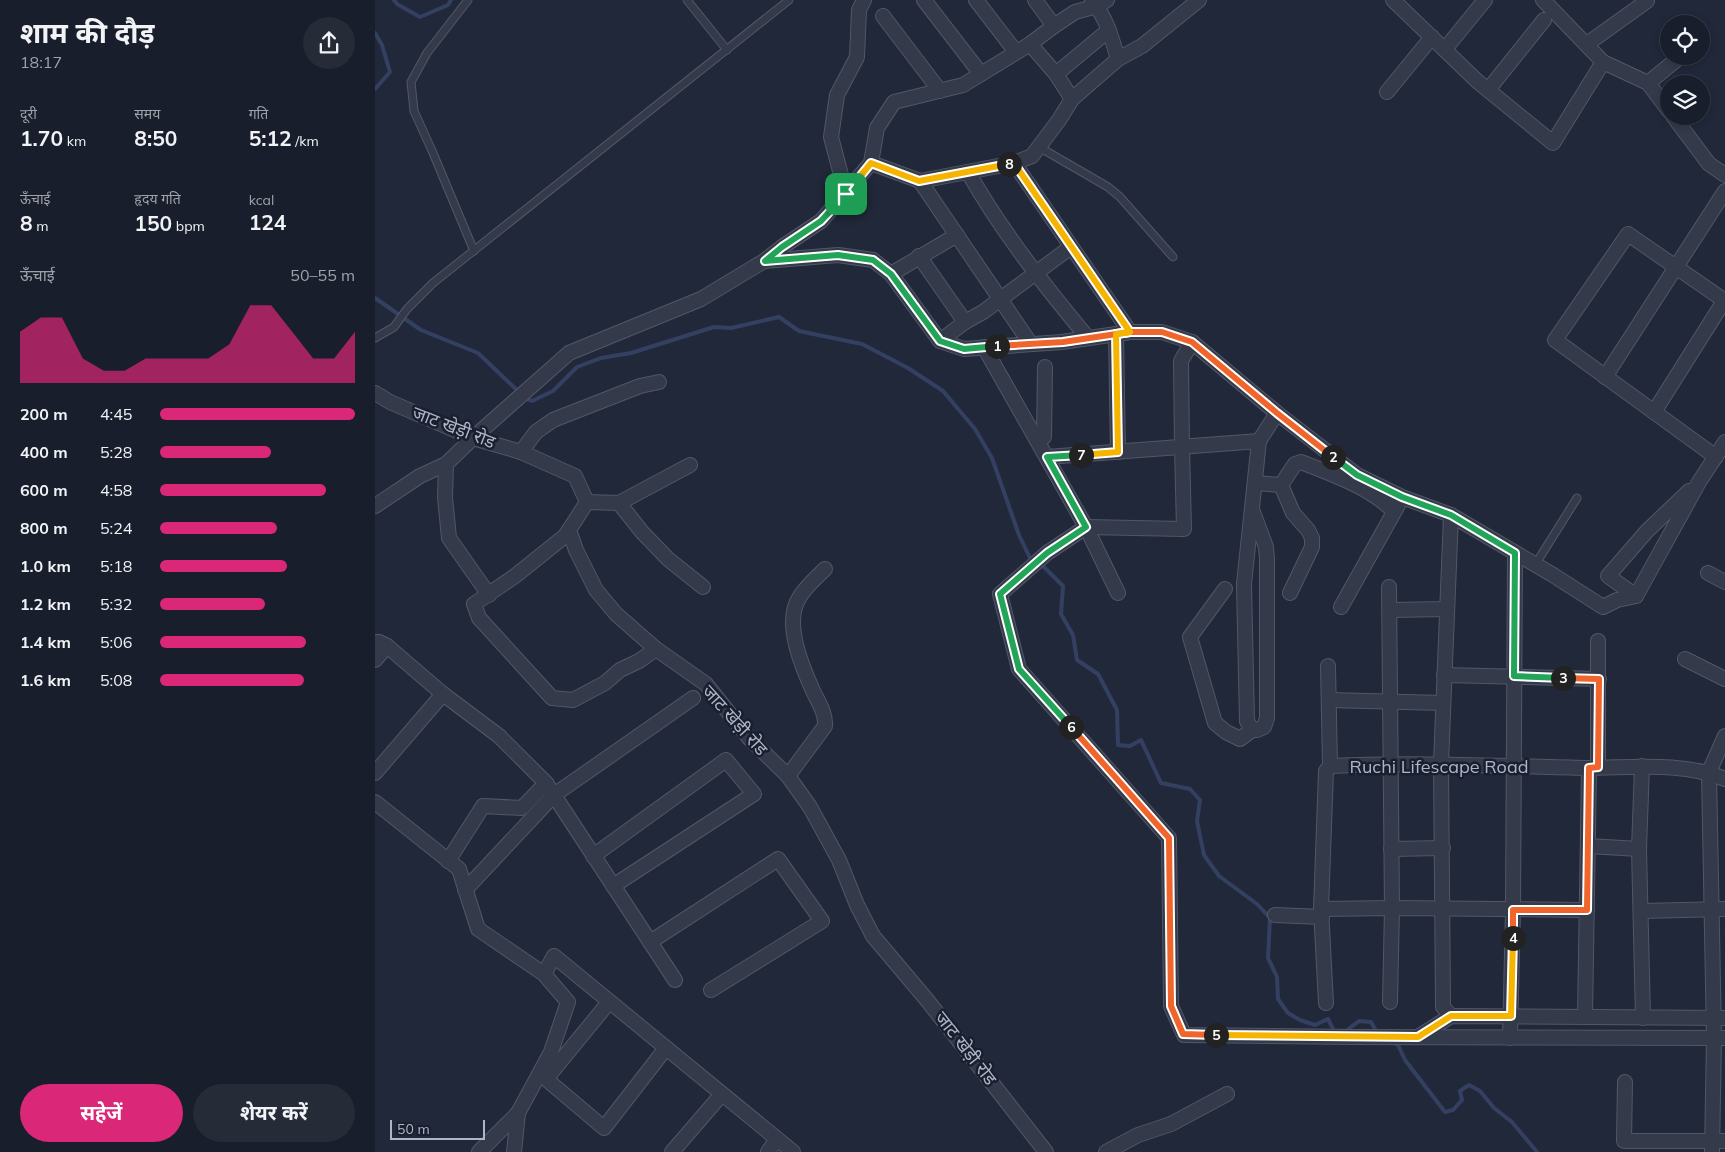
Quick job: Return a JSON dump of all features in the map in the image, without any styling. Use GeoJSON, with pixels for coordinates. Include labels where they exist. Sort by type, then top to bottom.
{"type":"FeatureCollection","features":[{"type":"Feature","properties":{"kind":"street"},"geometry":{"type":"LineString","coordinates":[[846,194],[831,137],[837,95],[857,57],[859,10],[864,0]]}},
{"type":"Feature","properties":{"kind":"street"},"geometry":{"type":"LineString","coordinates":[[924,0],[981,74]]}},
{"type":"Feature","properties":{"kind":"street"},"geometry":{"type":"LineString","coordinates":[[976,0],[1016,52]]}},
{"type":"Feature","properties":{"kind":"street"},"geometry":{"type":"LineString","coordinates":[[1035,0],[1054,26]]}},
{"type":"Feature","properties":{"kind":"street"},"geometry":{"type":"LineString","coordinates":[[871,163],[919,181],[1014,163],[1032,156],[1072,99],[1118,59],[1142,46],[1199,0]]}},
{"type":"Feature","properties":{"kind":"street"},"geometry":{"type":"LineString","coordinates":[[1393,0],[1488,90],[1553,143],[1603,62]]}},
{"type":"Feature","properties":{"kind":"street"},"geometry":{"type":"LineString","coordinates":[[1445,49],[1485,0]]}},
{"type":"Feature","properties":{"kind":"street"},"geometry":{"type":"LineString","coordinates":[[1543,0],[1548,8],[1587,44],[1603,62],[1648,83],[1660,99]]}},
{"type":"Feature","properties":{"kind":"street"},"geometry":{"type":"LineString","coordinates":[[1587,44],[1647,1]]}},
{"type":"Feature","properties":{"kind":"street"},"geometry":{"type":"LineString","coordinates":[[375,506],[420,476],[446,464],[569,353],[701,299],[765,261],[782,247],[821,221],[871,163],[877,128],[894,102],[963,85],[1031,44],[1075,12],[1098,2],[1118,59]]}},
{"type":"Feature","properties":{"kind":"street"},"geometry":{"type":"LineString","coordinates":[[883,16],[940,91]]}},
{"type":"Feature","properties":{"kind":"street"},"geometry":{"type":"LineString","coordinates":[[1488,90],[1544,20]]}},
{"type":"Feature","properties":{"kind":"street"},"geometry":{"type":"LineString","coordinates":[[1056,74],[1109,30]]}},
{"type":"Feature","properties":{"kind":"street"},"geometry":{"type":"LineString","coordinates":[[1387,92],[1432,37]]}},
{"type":"Feature","properties":{"kind":"street"},"geometry":{"type":"LineString","coordinates":[[1031,44],[1056,74],[1072,99]]}},
{"type":"Feature","properties":{"kind":"street"},"geometry":{"type":"LineString","coordinates":[[1648,83],[1670,65]]}},
{"type":"Feature","properties":{"kind":"street"},"geometry":{"type":"LineString","coordinates":[[1680,125],[1709,164],[1725,175]]}},
{"type":"Feature","properties":{"kind":"street"},"geometry":{"type":"LineString","coordinates":[[1014,163],[1071,247],[1123,333],[1118,452]]}},
{"type":"Feature","properties":{"kind":"street"},"geometry":{"type":"LineString","coordinates":[[968,172],[988,208],[1035,274],[1088,338]]}},
{"type":"Feature","properties":{"kind":"street"},"geometry":{"type":"LineString","coordinates":[[919,181],[1030,343]]}},
{"type":"Feature","properties":{"kind":"street"},"geometry":{"type":"LineString","coordinates":[[1605,377],[1725,190]]}},
{"type":"Feature","properties":{"kind":"street"},"geometry":{"type":"LineString","coordinates":[[1654,412],[1725,301],[1628,234],[1555,340],[1605,377],[1716,457]]}},
{"type":"Feature","properties":{"kind":"street"},"geometry":{"type":"LineString","coordinates":[[891,274],[957,235]]}},
{"type":"Feature","properties":{"kind":"street"},"geometry":{"type":"LineString","coordinates":[[940,341],[965,322],[983,312],[1071,247]]}},
{"type":"Feature","properties":{"kind":"street"},"geometry":{"type":"LineString","coordinates":[[765,261],[838,255],[873,260],[891,274],[940,341],[964,349],[1063,342],[1123,333],[1162,332],[1192,342],[1277,413],[1357,475],[1402,497],[1451,515],[1535,564],[1603,607],[1617,600],[1636,596],[1699,482],[1725,442]]}},
{"type":"Feature","properties":{"kind":"street"},"geometry":{"type":"LineString","coordinates":[[919,256],[965,322]]}},
{"type":"Feature","properties":{"kind":"street"},"geometry":{"type":"LineString","coordinates":[[1192,342],[1181,361],[1181,448],[1184,529],[1086,527],[1047,553],[1000,594],[1019,669],[1169,838],[1171,1006],[1183,1034],[1354,1037],[1719,1038]]}},
{"type":"Feature","properties":{"kind":"street"},"geometry":{"type":"LineString","coordinates":[[984,347],[1086,527],[1118,593]]}},
{"type":"Feature","properties":{"kind":"street"},"geometry":{"type":"LineString","coordinates":[[1044,437],[1045,367]]}},
{"type":"Feature","properties":{"kind":"street"},"geometry":{"type":"LineString","coordinates":[[521,452],[536,432],[553,420],[640,386],[659,382]]}},
{"type":"Feature","properties":{"kind":"street","name":"जाट खेड़ी रोड"},"geometry":{"type":"LineString","coordinates":[[375,394],[473,438],[521,452],[575,476],[587,502]]}},
{"type":"Feature","properties":{"kind":"street"},"geometry":{"type":"LineString","coordinates":[[1253,730],[1247,721],[1244,584],[1259,442],[1277,413]]}},
{"type":"Feature","properties":{"kind":"street"},"geometry":{"type":"LineString","coordinates":[[1031,430],[1044,414]]}},
{"type":"Feature","properties":{"kind":"street"},"geometry":{"type":"LineString","coordinates":[[1047,457],[1259,442]]}},
{"type":"Feature","properties":{"kind":"street"},"geometry":{"type":"LineString","coordinates":[[1281,485],[1295,464],[1301,462],[1364,490],[1385,502],[1394,512]]}},
{"type":"Feature","properties":{"kind":"street"},"geometry":{"type":"LineString","coordinates":[[446,464],[445,497],[449,538],[489,595]]}},
{"type":"Feature","properties":{"kind":"street"},"geometry":{"type":"LineString","coordinates":[[656,649],[639,661],[620,670],[605,683],[573,700],[552,698],[479,618],[474,604],[489,595],[565,536],[587,502],[619,503],[690,465]]}},
{"type":"Feature","properties":{"kind":"street"},"geometry":{"type":"LineString","coordinates":[[1636,596],[1608,576],[1647,531],[1699,482]]}},
{"type":"Feature","properties":{"kind":"street"},"geometry":{"type":"LineString","coordinates":[[1255,483],[1281,485]]}},
{"type":"Feature","properties":{"kind":"street"},"geometry":{"type":"LineString","coordinates":[[1281,485],[1293,513],[1308,530],[1312,538],[1312,547],[1290,593]]}},
{"type":"Feature","properties":{"kind":"street"},"geometry":{"type":"LineString","coordinates":[[1341,607],[1402,497]]}},
{"type":"Feature","properties":{"kind":"street"},"geometry":{"type":"LineString","coordinates":[[619,503],[668,560],[703,587]]}},
{"type":"Feature","properties":{"kind":"street"},"geometry":{"type":"LineString","coordinates":[[1225,589],[1190,637],[1215,723],[1226,732],[1240,739],[1253,730],[1264,727],[1267,718],[1267,558],[1266,547],[1252,509]]}},
{"type":"Feature","properties":{"kind":"street"},"geometry":{"type":"LineString","coordinates":[[1451,515],[1441,764],[1444,909],[1443,1008],[1451,1016]]}},
{"type":"Feature","properties":{"kind":"street","name":"जाट खेड़ी रोड"},"geometry":{"type":"LineString","coordinates":[[569,530],[576,550],[596,590],[616,614],[656,649],[706,684],[749,738],[788,776],[810,807],[839,860],[857,905],[873,936],[933,1008],[1045,1152]]}},
{"type":"Feature","properties":{"kind":"street"},"geometry":{"type":"LineString","coordinates":[[1510,1038],[1515,766],[1515,553]]}},
{"type":"Feature","properties":{"kind":"street"},"geometry":{"type":"LineString","coordinates":[[788,776],[825,726],[824,715],[807,677],[793,634],[798,599],[825,569]]}},
{"type":"Feature","properties":{"kind":"street"},"geometry":{"type":"LineString","coordinates":[[1708,573],[1725,582]]}},
{"type":"Feature","properties":{"kind":"street"},"geometry":{"type":"LineString","coordinates":[[1389,587],[1392,908],[1390,1002]]}},
{"type":"Feature","properties":{"kind":"street"},"geometry":{"type":"LineString","coordinates":[[1390,610],[1447,610]]}},
{"type":"Feature","properties":{"kind":"street"},"geometry":{"type":"LineString","coordinates":[[1585,1017],[1588,846],[1599,679],[1599,641]]}},
{"type":"Feature","properties":{"kind":"street"},"geometry":{"type":"LineString","coordinates":[[375,660],[381,644],[499,736],[546,783],[675,980]]}},
{"type":"Feature","properties":{"kind":"street"},"geometry":{"type":"LineString","coordinates":[[1685,659],[1725,678]]}},
{"type":"Feature","properties":{"kind":"street"},"geometry":{"type":"LineString","coordinates":[[1328,666],[1330,766]]}},
{"type":"Feature","properties":{"kind":"street"},"geometry":{"type":"LineString","coordinates":[[1444,675],[1599,679]]}},
{"type":"Feature","properties":{"kind":"street"},"geometry":{"type":"LineString","coordinates":[[375,773],[443,694]]}},
{"type":"Feature","properties":{"kind":"street"},"geometry":{"type":"LineString","coordinates":[[465,890],[554,795],[693,698]]}},
{"type":"Feature","properties":{"kind":"street"},"geometry":{"type":"LineString","coordinates":[[1329,700],[1443,703]]}},
{"type":"Feature","properties":{"kind":"street"},"geometry":{"type":"LineString","coordinates":[[1625,1082],[1624,1140],[1716,1145],[1719,1038],[1718,910],[1709,772],[1725,736]]}},
{"type":"Feature","properties":{"kind":"street"},"geometry":{"type":"LineString","coordinates":[[593,856],[726,760],[754,794],[613,886]]}},
{"type":"Feature","properties":{"kind":"street","name":"Ruchi Lifescape Road"},"geometry":{"type":"LineString","coordinates":[[1326,1003],[1322,913],[1326,771],[1330,766],[1391,763],[1593,768],[1642,766],[1709,772],[1725,778]]}},
{"type":"Feature","properties":{"kind":"street"},"geometry":{"type":"LineString","coordinates":[[1642,766],[1639,849],[1643,1018]]}},
{"type":"Feature","properties":{"kind":"street"},"geometry":{"type":"LineString","coordinates":[[448,861],[483,806],[521,808],[546,783]]}},
{"type":"Feature","properties":{"kind":"street"},"geometry":{"type":"LineString","coordinates":[[375,802],[459,869],[478,929],[544,974],[568,1002],[551,1052],[518,1114],[479,1152]]}},
{"type":"Feature","properties":{"kind":"street"},"geometry":{"type":"LineString","coordinates":[[1588,846],[1639,849]]}},
{"type":"Feature","properties":{"kind":"street"},"geometry":{"type":"LineString","coordinates":[[1391,849],[1443,848]]}},
{"type":"Feature","properties":{"kind":"street"},"geometry":{"type":"LineString","coordinates":[[650,942],[778,859],[822,922],[711,990]]}},
{"type":"Feature","properties":{"kind":"street"},"geometry":{"type":"LineString","coordinates":[[1275,915],[1392,908],[1587,910]]}},
{"type":"Feature","properties":{"kind":"street"},"geometry":{"type":"LineString","coordinates":[[1641,911],[1718,910]]}},
{"type":"Feature","properties":{"kind":"street"},"geometry":{"type":"LineString","coordinates":[[544,974],[554,956],[793,1152]]}},
{"type":"Feature","properties":{"kind":"street"},"geometry":{"type":"LineString","coordinates":[[609,1002],[546,1079],[604,1128],[666,1048]]}},
{"type":"Feature","properties":{"kind":"street"},"geometry":{"type":"LineString","coordinates":[[1418,1037],[1451,1016],[1719,1018]]}},
{"type":"Feature","properties":{"kind":"street"},"geometry":{"type":"LineString","coordinates":[[672,1152],[722,1094]]}},
{"type":"Feature","properties":{"kind":"street"},"geometry":{"type":"LineString","coordinates":[[1106,1152],[1138,1135],[1171,1124],[1227,1094]]}},
{"type":"Feature","properties":{"kind":"street"},"geometry":{"type":"LineString","coordinates":[[514,1152],[518,1114]]}},
{"type":"Feature","properties":{"kind":"street"},"geometry":{"type":"LineString","coordinates":[[768,1152],[777,1139]]}},
{"type":"Feature","properties":{"kind":"lane"},"geometry":{"type":"LineString","coordinates":[[468,0],[427,52],[411,82],[413,111],[474,250]]}},
{"type":"Feature","properties":{"kind":"lane"},"geometry":{"type":"LineString","coordinates":[[687,0],[727,50]]}},
{"type":"Feature","properties":{"kind":"lane"},"geometry":{"type":"LineString","coordinates":[[375,338],[394,327],[407,309],[433,283],[789,0]]}},
{"type":"Feature","properties":{"kind":"lane"},"geometry":{"type":"LineString","coordinates":[[1039,147],[1107,187],[1120,198],[1173,257]]}},
{"type":"Feature","properties":{"kind":"lane"},"geometry":{"type":"LineString","coordinates":[[1535,564],[1577,498]]}},
{"type":"Feature","properties":{"kind":"waterway"},"geometry":{"type":"LineString","coordinates":[[394,0],[397,4],[420,17],[448,5],[451,0]]}},
{"type":"Feature","properties":{"kind":"waterway"},"geometry":{"type":"LineString","coordinates":[[375,33],[382,45],[390,72],[375,89]]}},
{"type":"Feature","properties":{"kind":"waterway"},"geometry":{"type":"LineString","coordinates":[[375,298],[421,330],[478,353],[520,393]]}},
{"type":"Feature","properties":{"kind":"waterway"},"geometry":{"type":"LineString","coordinates":[[524,398],[532,401],[553,391],[577,367],[601,358],[631,353],[714,327],[731,328],[779,317],[799,331],[862,344],[908,368],[943,391],[975,429],[992,458],[1019,535],[1030,558],[1045,568],[1063,586],[1061,614],[1073,635],[1077,660],[1098,674],[1117,710],[1118,745],[1130,746],[1141,740],[1161,783],[1190,789],[1200,800],[1197,821],[1204,855],[1219,876],[1257,904],[1270,918],[1268,958],[1277,977],[1278,999],[1288,1013],[1300,1020],[1315,1025],[1328,1019],[1335,1033]]}},
{"type":"Feature","properties":{"kind":"waterway"},"geometry":{"type":"LineString","coordinates":[[1346,1031],[1359,1021],[1371,1022],[1377,1033]]}},
{"type":"Feature","properties":{"kind":"waterway"},"geometry":{"type":"LineString","coordinates":[[1391,1042],[1398,1045],[1405,1060],[1445,1112],[1453,1110],[1462,1100],[1460,1091],[1469,1085],[1480,1091],[1494,1108],[1512,1122],[1537,1152]]}},
{"type":"Feature","properties":{"kind":"route"},"geometry":{"type":"LineString","coordinates":[[846,194],[821,221],[782,247],[765,261],[838,255],[873,260],[891,274],[940,341],[964,349],[1063,342],[1088,338],[1116,334],[1130,332],[1162,332],[1192,342],[1277,413],[1357,475],[1402,497],[1451,515],[1515,553],[1514,676],[1599,679],[1598,767],[1589,768],[1587,910],[1513,910],[1511,1016],[1451,1016],[1418,1037],[1183,1034],[1171,1006],[1169,838],[1019,669],[1000,594],[1047,553],[1086,527],[1047,457],[1118,452],[1116,334],[1130,332],[1014,163],[919,181],[871,163],[846,194]]}}]}
